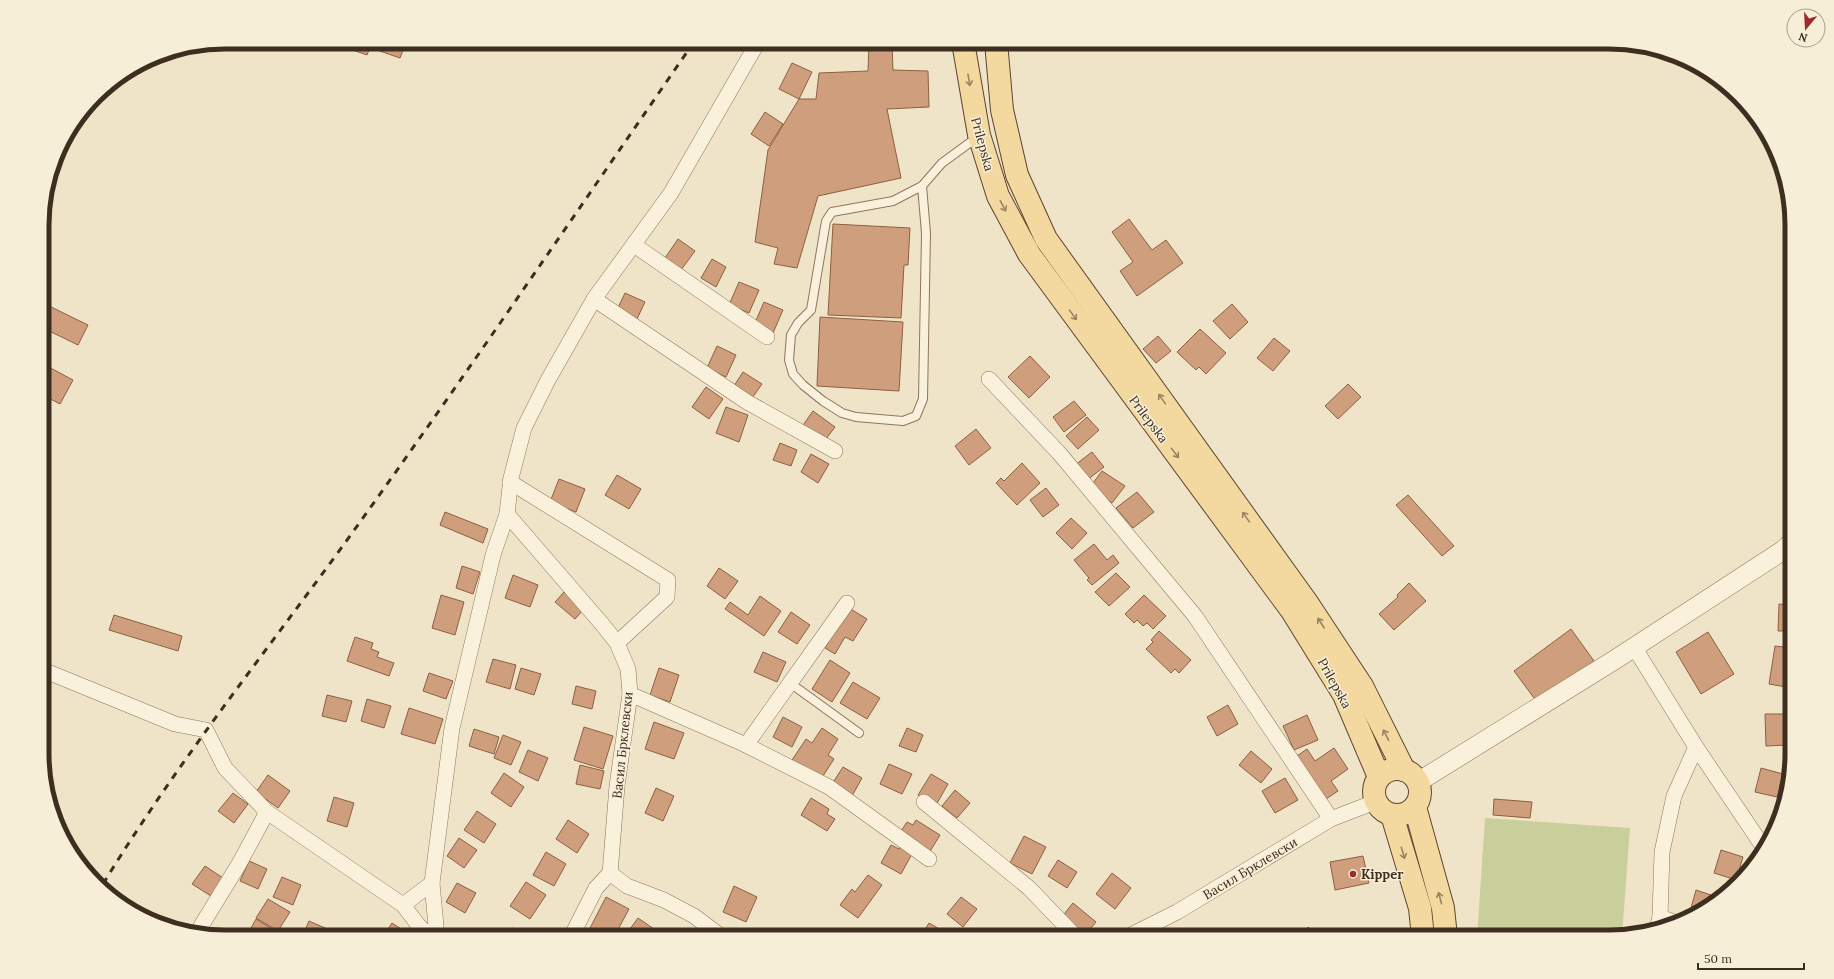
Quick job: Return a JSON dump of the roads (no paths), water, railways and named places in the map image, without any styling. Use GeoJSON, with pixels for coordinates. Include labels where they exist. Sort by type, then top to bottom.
{"type":"FeatureCollection","features":[{"type":"Feature","properties":{"kind":"main road","name":"Prilepska"},"geometry":{"type":"LineString","coordinates":[[964,49],[979,135],[998,196],[1029,254],[1292,611],[1344,695],[1379,777]]}},
{"type":"Feature","properties":{"kind":"main road","name":"Prilepska"},"geometry":{"type":"LineString","coordinates":[[997,49],[1002,110],[1016,175],[1046,239],[1308,604],[1362,686],[1411,776]]}},
{"type":"Feature","properties":{"kind":"main road"},"geometry":{"type":"LineString","coordinates":[[1384,809],[1405,814],[1415,807],[1420,795],[1411,776],[1390,770],[1379,777],[1373,789],[1384,809],[1420,908],[1422,930]]}},
{"type":"Feature","properties":{"kind":"main road"},"geometry":{"type":"LineString","coordinates":[[1415,807],[1443,908],[1445,930]]}},
{"type":"Feature","properties":{"kind":"street"},"geometry":{"type":"LineString","coordinates":[[436,930],[432,883],[452,728],[493,556],[507,514],[510,482],[524,428],[548,380],[594,299],[671,193],[754,49]]}},
{"type":"Feature","properties":{"kind":"street"},"geometry":{"type":"LineString","coordinates":[[634,245],[767,337]]}},
{"type":"Feature","properties":{"kind":"street"},"geometry":{"type":"LineString","coordinates":[[594,299],[747,402],[835,451]]}},
{"type":"Feature","properties":{"kind":"street"},"geometry":{"type":"LineString","coordinates":[[989,379],[1059,453],[1195,616],[1331,819]]}},
{"type":"Feature","properties":{"kind":"street"},"geometry":{"type":"LineString","coordinates":[[510,482],[668,580],[667,597],[616,643]]}},
{"type":"Feature","properties":{"kind":"street","name":"Васил Брклевски"},"geometry":{"type":"LineString","coordinates":[[507,514],[616,643],[628,668],[630,694],[617,786],[610,873]]}},
{"type":"Feature","properties":{"kind":"street"},"geometry":{"type":"LineString","coordinates":[[1411,776],[1634,647],[1785,553]]}},
{"type":"Feature","properties":{"kind":"street"},"geometry":{"type":"LineString","coordinates":[[746,745],[846,603]]}},
{"type":"Feature","properties":{"kind":"street"},"geometry":{"type":"LineString","coordinates":[[1634,647],[1696,747],[1761,843]]}},
{"type":"Feature","properties":{"kind":"street"},"geometry":{"type":"LineString","coordinates":[[49,672],[175,724],[206,730],[225,768],[267,812],[403,905],[424,930]]}},
{"type":"Feature","properties":{"kind":"street"},"geometry":{"type":"LineString","coordinates":[[630,694],[746,745],[829,787],[929,859]]}},
{"type":"Feature","properties":{"kind":"street"},"geometry":{"type":"LineString","coordinates":[[1659,923],[1662,852],[1674,796],[1696,747]]}},
{"type":"Feature","properties":{"kind":"street"},"geometry":{"type":"LineString","coordinates":[[924,802],[1029,888],[1069,930]]}},
{"type":"Feature","properties":{"kind":"street","name":"Васил Брклевски"},"geometry":{"type":"LineString","coordinates":[[1141,930],[1177,912],[1331,819],[1384,809]]}},
{"type":"Feature","properties":{"kind":"street"},"geometry":{"type":"LineString","coordinates":[[200,928],[239,864],[267,812]]}},
{"type":"Feature","properties":{"kind":"street"},"geometry":{"type":"LineString","coordinates":[[575,930],[596,888],[610,873],[628,886],[664,900],[694,916],[713,930]]}},
{"type":"Feature","properties":{"kind":"street"},"geometry":{"type":"LineString","coordinates":[[403,905],[432,883]]}},
{"type":"Feature","properties":{"kind":"lane"},"geometry":{"type":"LineString","coordinates":[[922,186],[926,233],[923,399],[916,416],[903,421],[856,417],[842,413],[823,401],[803,385],[793,374],[789,360],[791,335],[798,323],[811,310],[826,221],[832,212],[893,201],[922,186],[942,163],[979,135]]}},
{"type":"Feature","properties":{"kind":"lane"},"geometry":{"type":"LineString","coordinates":[[790,683],[859,733]]}},
{"type":"Feature","properties":{"kind":"railway"},"geometry":{"type":"LineString","coordinates":[[105,882],[159,797],[387,485],[689,49]]}},
{"type":"Feature","properties":{"kind":"place","name":"Kipper"},"geometry":{"type":"Point","coordinates":[1353,874]}}]}
